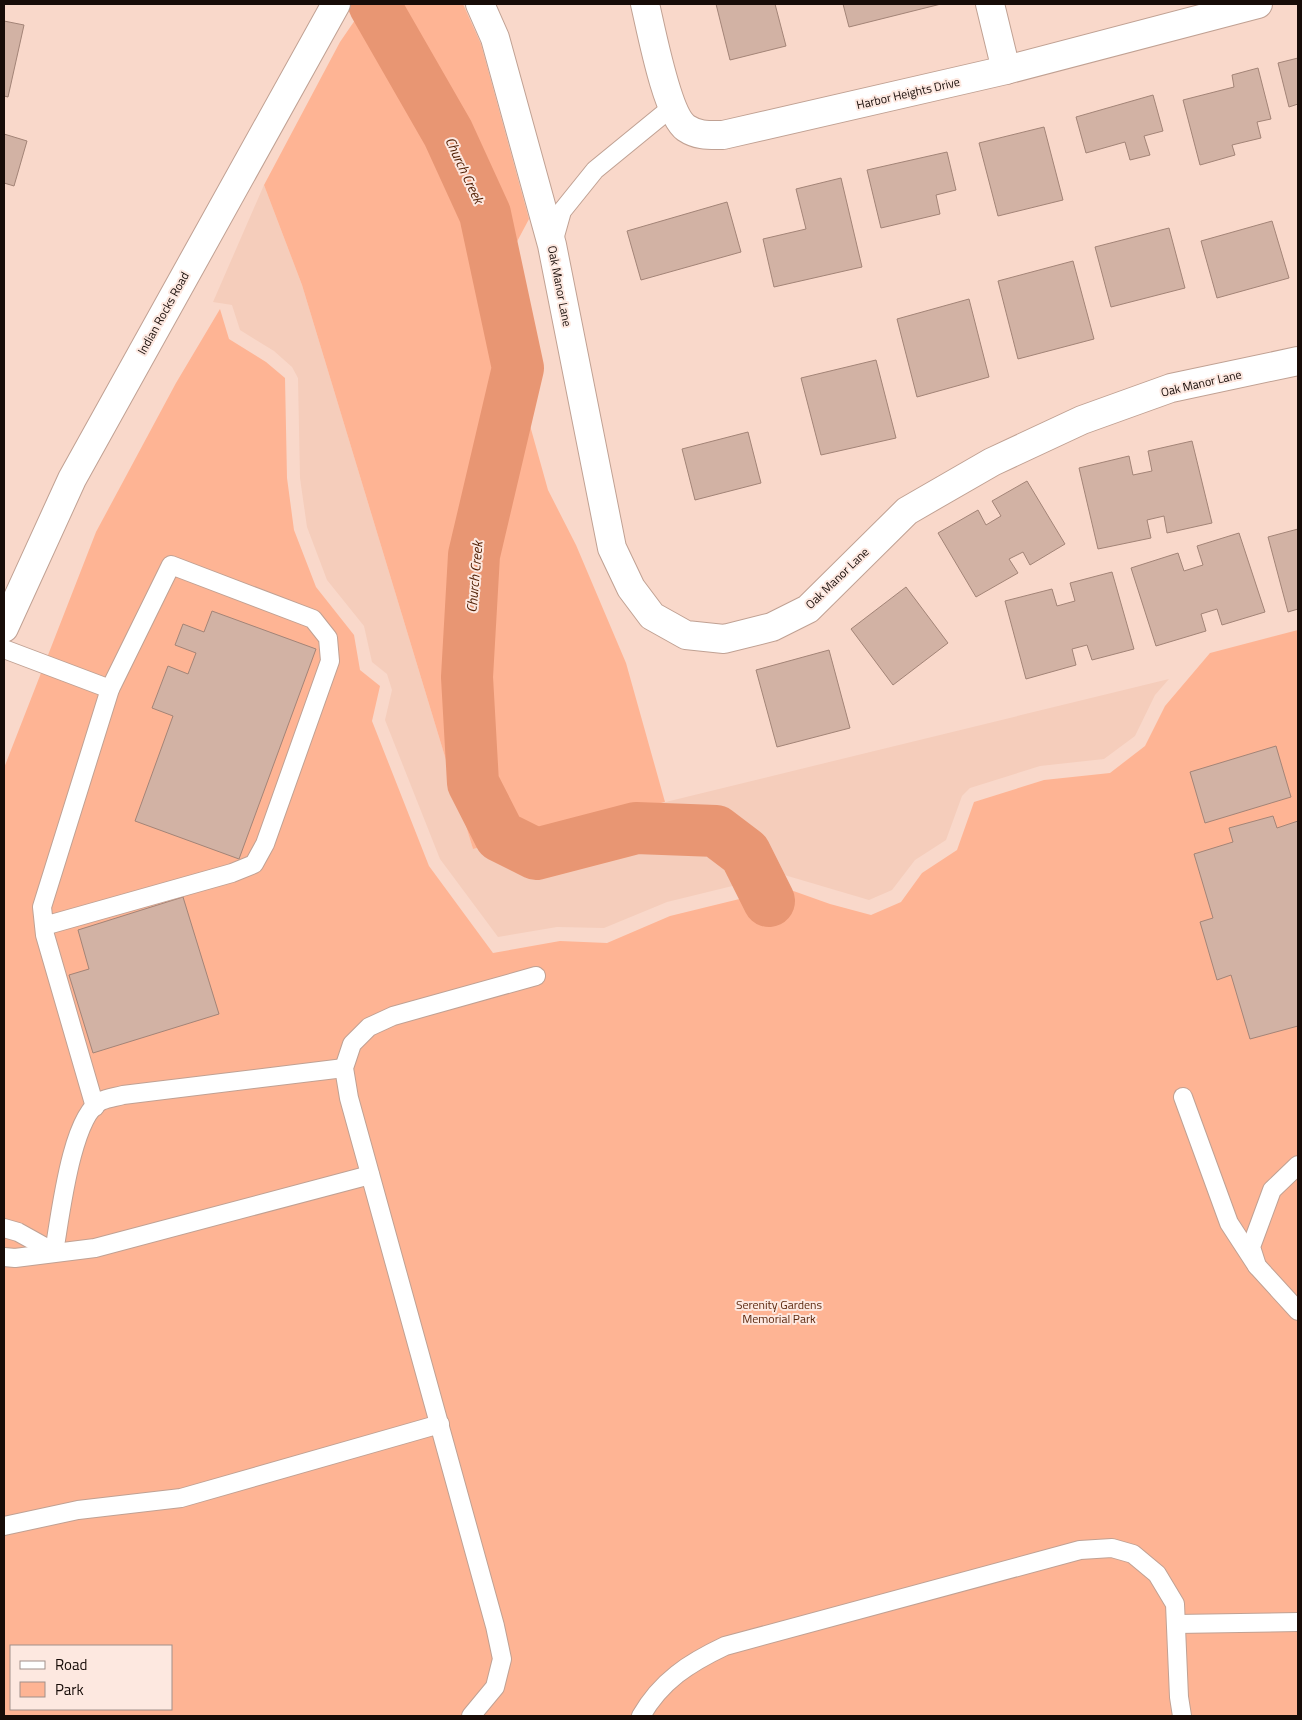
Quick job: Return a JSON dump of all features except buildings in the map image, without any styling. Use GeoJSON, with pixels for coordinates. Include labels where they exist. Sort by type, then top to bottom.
{"type":"FeatureCollection","features":[{"type":"Feature","properties":{"kind":"street","name":"Indian Rocks Road"},"geometry":{"type":"LineString","coordinates":[[4,628],[72,478],[336,4]]}},
{"type":"Feature","properties":{"kind":"street","name":"Oak Manor Lane"},"geometry":{"type":"LineString","coordinates":[[480,4],[495,38],[552,245],[612,548],[631,588],[652,616],[686,635],[724,639],[772,628],[808,609],[907,512],[992,462],[1082,420],[1171,388],[1298,361]]}},
{"type":"Feature","properties":{"kind":"street","name":"Harbor Heights Drive"},"geometry":{"type":"LineString","coordinates":[[645,4],[672,107],[684,127],[700,136],[723,136],[1006,70],[1258,4]]}},
{"type":"Feature","properties":{"kind":"street"},"geometry":{"type":"LineString","coordinates":[[990,4],[1006,70]]}},
{"type":"Feature","properties":{"kind":"lane"},"geometry":{"type":"LineString","coordinates":[[552,245],[562,211],[595,170],[672,107]]}},
{"type":"Feature","properties":{"kind":"lane"},"geometry":{"type":"LineString","coordinates":[[44,926],[232,873],[254,864],[264,844],[330,661],[328,638],[312,619],[172,565],[110,689],[42,907],[44,926],[95,1107]]}},
{"type":"Feature","properties":{"kind":"lane"},"geometry":{"type":"LineString","coordinates":[[4,649],[110,689]]}},
{"type":"Feature","properties":{"kind":"lane"},"geometry":{"type":"LineString","coordinates":[[481,1714],[495,1686],[502,1659],[495,1626],[440,1424],[349,1098],[344,1068],[352,1044],[369,1027],[393,1016],[536,976]]}},
{"type":"Feature","properties":{"kind":"lane"},"geometry":{"type":"LineString","coordinates":[[54,1252],[74,1146],[86,1116],[100,1102],[123,1095],[344,1068]]}},
{"type":"Feature","properties":{"kind":"lane"},"geometry":{"type":"LineString","coordinates":[[1183,1097],[1229,1223],[1257,1266],[1298,1312]]}},
{"type":"Feature","properties":{"kind":"lane"},"geometry":{"type":"LineString","coordinates":[[1257,1266],[1251,1247],[1272,1190],[1298,1165]]}},
{"type":"Feature","properties":{"kind":"lane"},"geometry":{"type":"LineString","coordinates":[[4,1257],[15,1258],[95,1248],[370,1174]]}},
{"type":"Feature","properties":{"kind":"lane"},"geometry":{"type":"LineString","coordinates":[[4,1228],[18,1232],[54,1252]]}},
{"type":"Feature","properties":{"kind":"lane"},"geometry":{"type":"LineString","coordinates":[[4,1526],[78,1510],[181,1498],[440,1424]]}},
{"type":"Feature","properties":{"kind":"lane"},"geometry":{"type":"LineString","coordinates":[[641,1716],[666,1683],[693,1661],[725,1646],[1080,1550],[1112,1548],[1134,1554],[1157,1574],[1175,1604],[1179,1697],[1182,1716]]}},
{"type":"Feature","properties":{"kind":"lane"},"geometry":{"type":"LineString","coordinates":[[1176,1624],[1298,1622]]}},
{"type":"Feature","properties":{"kind":"shaded area"},"geometry":{"type":"Polygon","coordinates":[[[264,185],[302,285],[473,849],[1169,679],[1155,695],[1135,736],[1104,759],[1040,766],[970,788],[962,796],[946,840],[915,860],[892,890],[869,900],[781,874],[667,902],[604,928],[557,927],[498,937],[440,859],[385,720],[392,690],[387,674],[372,662],[364,626],[327,580],[307,527],[300,478],[298,378],[292,367],[274,351],[240,330],[232,305],[213,302],[264,185]]]}},
{"type":"Feature","properties":{"kind":"green space"},"geometry":{"type":"Polygon","coordinates":[[[366,4],[463,4],[481,44],[529,219],[503,268],[517,379],[548,490],[576,545],[626,663],[665,802],[473,849],[302,285],[264,185],[340,42],[366,4]]]}},
{"type":"Feature","properties":{"kind":"green space","name":"Serenity Gardens Memorial Park"},"geometry":{"type":"Polygon","coordinates":[[[220,309],[229,339],[266,362],[285,378],[287,478],[294,530],[316,587],[354,635],[360,670],[380,686],[372,721],[429,866],[493,953],[560,941],[607,943],[670,916],[785,888],[830,904],[871,915],[901,902],[922,873],[957,850],[974,802],[1044,780],[1110,773],[1145,746],[1165,706],[1210,653],[1298,630],[1298,1716],[4,1716],[4,768],[96,532],[176,383],[220,309]]]}},
{"type":"Feature","properties":{"kind":"waterway","name":"Church Creek"},"geometry":{"type":"LineString","coordinates":[[374,4],[448,133],[485,214],[518,368],[474,555],[467,677],[473,783],[500,836],[536,854],[636,828],[716,831],[745,853],[769,901]]}}]}
